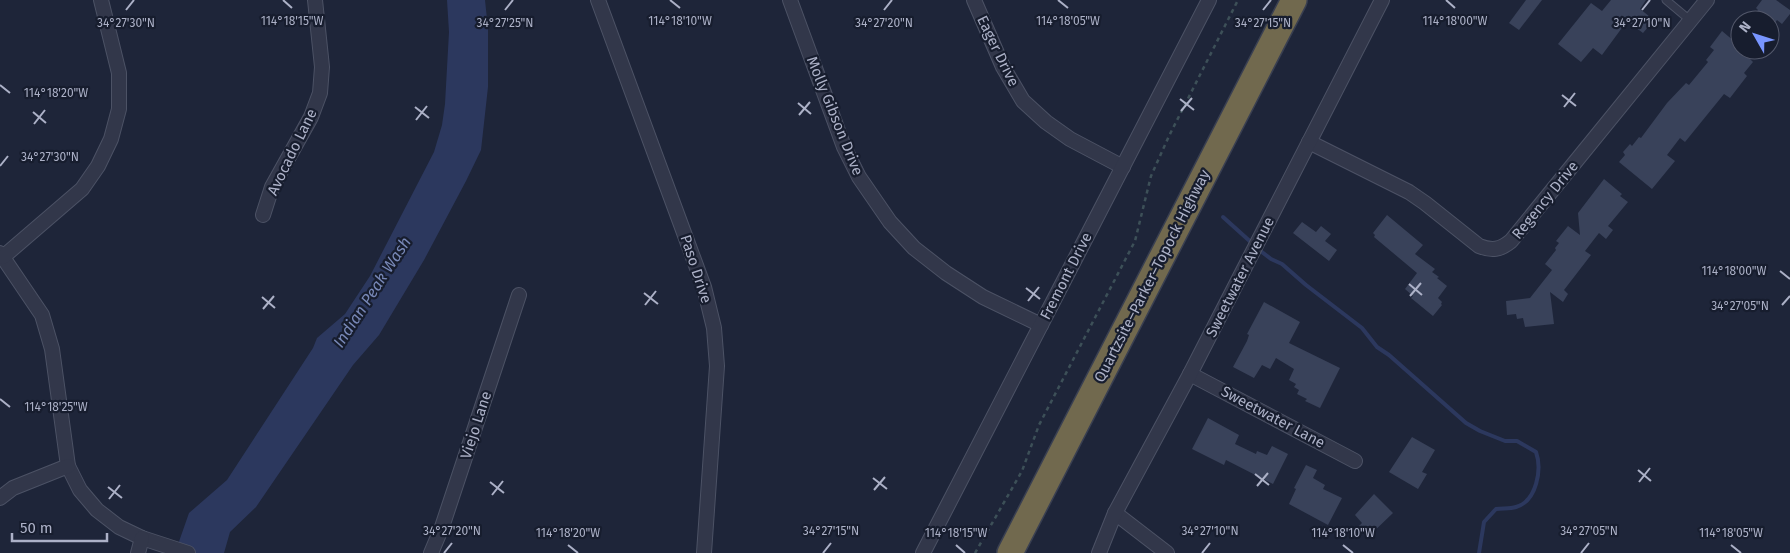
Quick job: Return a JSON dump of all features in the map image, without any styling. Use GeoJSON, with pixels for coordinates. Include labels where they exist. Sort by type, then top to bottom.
{"type":"FeatureCollection","features":[{"type":"Feature","properties":{"kind":"highway","name":"Quartzsite–Parker–Topock Highway"},"geometry":{"type":"LineString","coordinates":[[1010,553],[1294,0]]}},
{"type":"Feature","properties":{"kind":"street"},"geometry":{"type":"LineString","coordinates":[[100,0],[119,73],[118,109],[111,139],[98,166],[82,189],[2,255],[42,315],[52,348],[68,466],[80,490],[97,510],[119,527],[142,538],[188,553]]}},
{"type":"Feature","properties":{"kind":"street","name":"Avocado Lane"},"geometry":{"type":"LineString","coordinates":[[263,215],[272,187],[311,117],[320,93],[322,67],[316,0]]}},
{"type":"Feature","properties":{"kind":"street","name":"Paso Drive"},"geometry":{"type":"LineString","coordinates":[[598,0],[704,287],[714,328],[716,366],[704,553]]}},
{"type":"Feature","properties":{"kind":"street","name":"Molly Gibson Drive"},"geometry":{"type":"LineString","coordinates":[[790,0],[844,147],[859,176],[890,222],[914,248],[946,273],[983,297],[1041,325]]}},
{"type":"Feature","properties":{"kind":"street","name":"Eager Drive"},"geometry":{"type":"LineString","coordinates":[[974,0],[1003,67],[1023,101],[1046,122],[1070,139],[1123,167]]}},
{"type":"Feature","properties":{"kind":"street","name":"Fremont Drive"},"geometry":{"type":"LineString","coordinates":[[923,553],[1209,0]]}},
{"type":"Feature","properties":{"kind":"street","name":"Sweetwater Avenue"},"geometry":{"type":"LineString","coordinates":[[1099,553],[1115,513],[1190,374],[1382,0]]}},
{"type":"Feature","properties":{"kind":"street","name":"Regency Drive"},"geometry":{"type":"LineString","coordinates":[[1310,142],[1409,192],[1479,246],[1488,249],[1502,248],[1511,241],[1708,0]]}},
{"type":"Feature","properties":{"kind":"street","name":"Viejo Lane"},"geometry":{"type":"LineString","coordinates":[[431,553],[442,527],[519,295]]}},
{"type":"Feature","properties":{"kind":"street","name":"Sweetwater Lane"},"geometry":{"type":"LineString","coordinates":[[1190,374],[1355,460]]}},
{"type":"Feature","properties":{"kind":"street"},"geometry":{"type":"LineString","coordinates":[[0,498],[13,488],[68,466]]}},
{"type":"Feature","properties":{"kind":"street"},"geometry":{"type":"LineString","coordinates":[[1115,513],[1167,553]]}},
{"type":"Feature","properties":{"kind":"street"},"geometry":{"type":"LineString","coordinates":[[138,553],[142,538]]}},
{"type":"Feature","properties":{"kind":"lane"},"geometry":{"type":"LineString","coordinates":[[1666,0],[1691,20]]}},
{"type":"Feature","properties":{"kind":"path"},"geometry":{"type":"LineString","coordinates":[[975,553],[1022,471],[1039,425],[1136,241],[1151,176],[1168,136],[1238,0]]}},
{"type":"Feature","properties":{"kind":"water","name":"Indian Peak Wash"},"geometry":{"type":"Polygon","coordinates":[[[447,0],[485,0],[488,29],[488,87],[481,150],[466,181],[424,260],[379,335],[353,365],[256,507],[230,532],[224,553],[175,553],[189,513],[227,480],[313,348],[317,338],[345,314],[370,276],[434,152],[442,125],[445,104],[449,32],[447,0]]]}},
{"type":"Feature","properties":{"kind":"building"},"geometry":{"type":"Polygon","coordinates":[[[1526,0],[1542,0],[1519,30],[1509,23],[1526,0]]]}},
{"type":"Feature","properties":{"kind":"building"},"geometry":{"type":"Polygon","coordinates":[[[1611,0],[1646,0],[1640,9],[1654,20],[1643,33],[1627,21],[1602,55],[1593,48],[1581,62],[1558,44],[1591,3],[1602,11],[1611,0]]]}},
{"type":"Feature","properties":{"kind":"building"},"geometry":{"type":"Polygon","coordinates":[[[1762,0],[1776,0],[1790,10],[1790,14],[1782,24],[1780,22],[1780,10],[1758,10],[1756,8],[1762,0]]]}},
{"type":"Feature","properties":{"kind":"building"},"geometry":{"type":"Polygon","coordinates":[[[1722,31],[1730,38],[1730,60],[1751,60],[1753,62],[1744,73],[1747,76],[1730,98],[1724,94],[1685,142],[1680,138],[1667,155],[1675,161],[1652,189],[1619,162],[1625,155],[1623,152],[1630,144],[1632,146],[1639,137],[1641,138],[1667,103],[1686,83],[1689,85],[1708,62],[1706,60],[1714,50],[1710,47],[1722,31]]]}},
{"type":"Feature","properties":{"kind":"building"},"geometry":{"type":"Polygon","coordinates":[[[1604,179],[1622,194],[1620,196],[1628,202],[1608,226],[1613,230],[1606,239],[1599,233],[1585,251],[1591,255],[1564,290],[1568,294],[1563,302],[1550,292],[1554,324],[1525,327],[1523,318],[1517,319],[1516,314],[1507,315],[1506,301],[1530,298],[1552,270],[1545,264],[1556,250],[1555,248],[1559,243],[1556,241],[1568,226],[1580,235],[1578,213],[1604,179]]]}},
{"type":"Feature","properties":{"kind":"building"},"geometry":{"type":"Polygon","coordinates":[[[1387,215],[1423,245],[1415,254],[1435,269],[1432,272],[1447,286],[1438,298],[1442,305],[1433,316],[1411,298],[1413,296],[1405,289],[1417,273],[1374,237],[1373,233],[1387,215]]]}},
{"type":"Feature","properties":{"kind":"building"},"geometry":{"type":"Polygon","coordinates":[[[1302,222],[1316,232],[1321,226],[1331,234],[1325,241],[1337,250],[1329,261],[1293,233],[1302,222]]]}},
{"type":"Feature","properties":{"kind":"building"},"geometry":{"type":"Polygon","coordinates":[[[1264,302],[1300,322],[1289,343],[1340,368],[1320,408],[1305,401],[1307,399],[1297,394],[1299,390],[1294,387],[1296,384],[1289,380],[1294,369],[1276,358],[1270,369],[1262,365],[1254,378],[1233,367],[1247,341],[1249,335],[1247,334],[1264,302]]]}},
{"type":"Feature","properties":{"kind":"building"},"geometry":{"type":"Polygon","coordinates":[[[1208,418],[1239,435],[1235,444],[1256,454],[1257,451],[1267,455],[1272,446],[1288,454],[1273,484],[1226,460],[1224,465],[1192,449],[1208,418]]]}},
{"type":"Feature","properties":{"kind":"building"},"geometry":{"type":"Polygon","coordinates":[[[1412,437],[1435,450],[1422,472],[1427,474],[1418,489],[1389,472],[1412,437]]]}},
{"type":"Feature","properties":{"kind":"building"},"geometry":{"type":"Polygon","coordinates":[[[1306,465],[1317,470],[1313,478],[1325,485],[1323,489],[1342,498],[1328,525],[1289,504],[1296,489],[1294,488],[1306,465]]]}},
{"type":"Feature","properties":{"kind":"building"},"geometry":{"type":"Polygon","coordinates":[[[1374,494],[1393,513],[1369,536],[1359,526],[1362,523],[1355,515],[1374,494]]]}},
{"type":"Feature","properties":{"kind":"waterway"},"geometry":{"type":"LineString","coordinates":[[1223,217],[1253,244]]}},
{"type":"Feature","properties":{"kind":"waterway"},"geometry":{"type":"LineString","coordinates":[[1258,249],[1271,259],[1282,264],[1362,328],[1377,347],[1389,355],[1466,423],[1505,441],[1517,441],[1536,452],[1538,475],[1533,491],[1523,504],[1514,508],[1496,509],[1484,522],[1479,553]]}}]}
